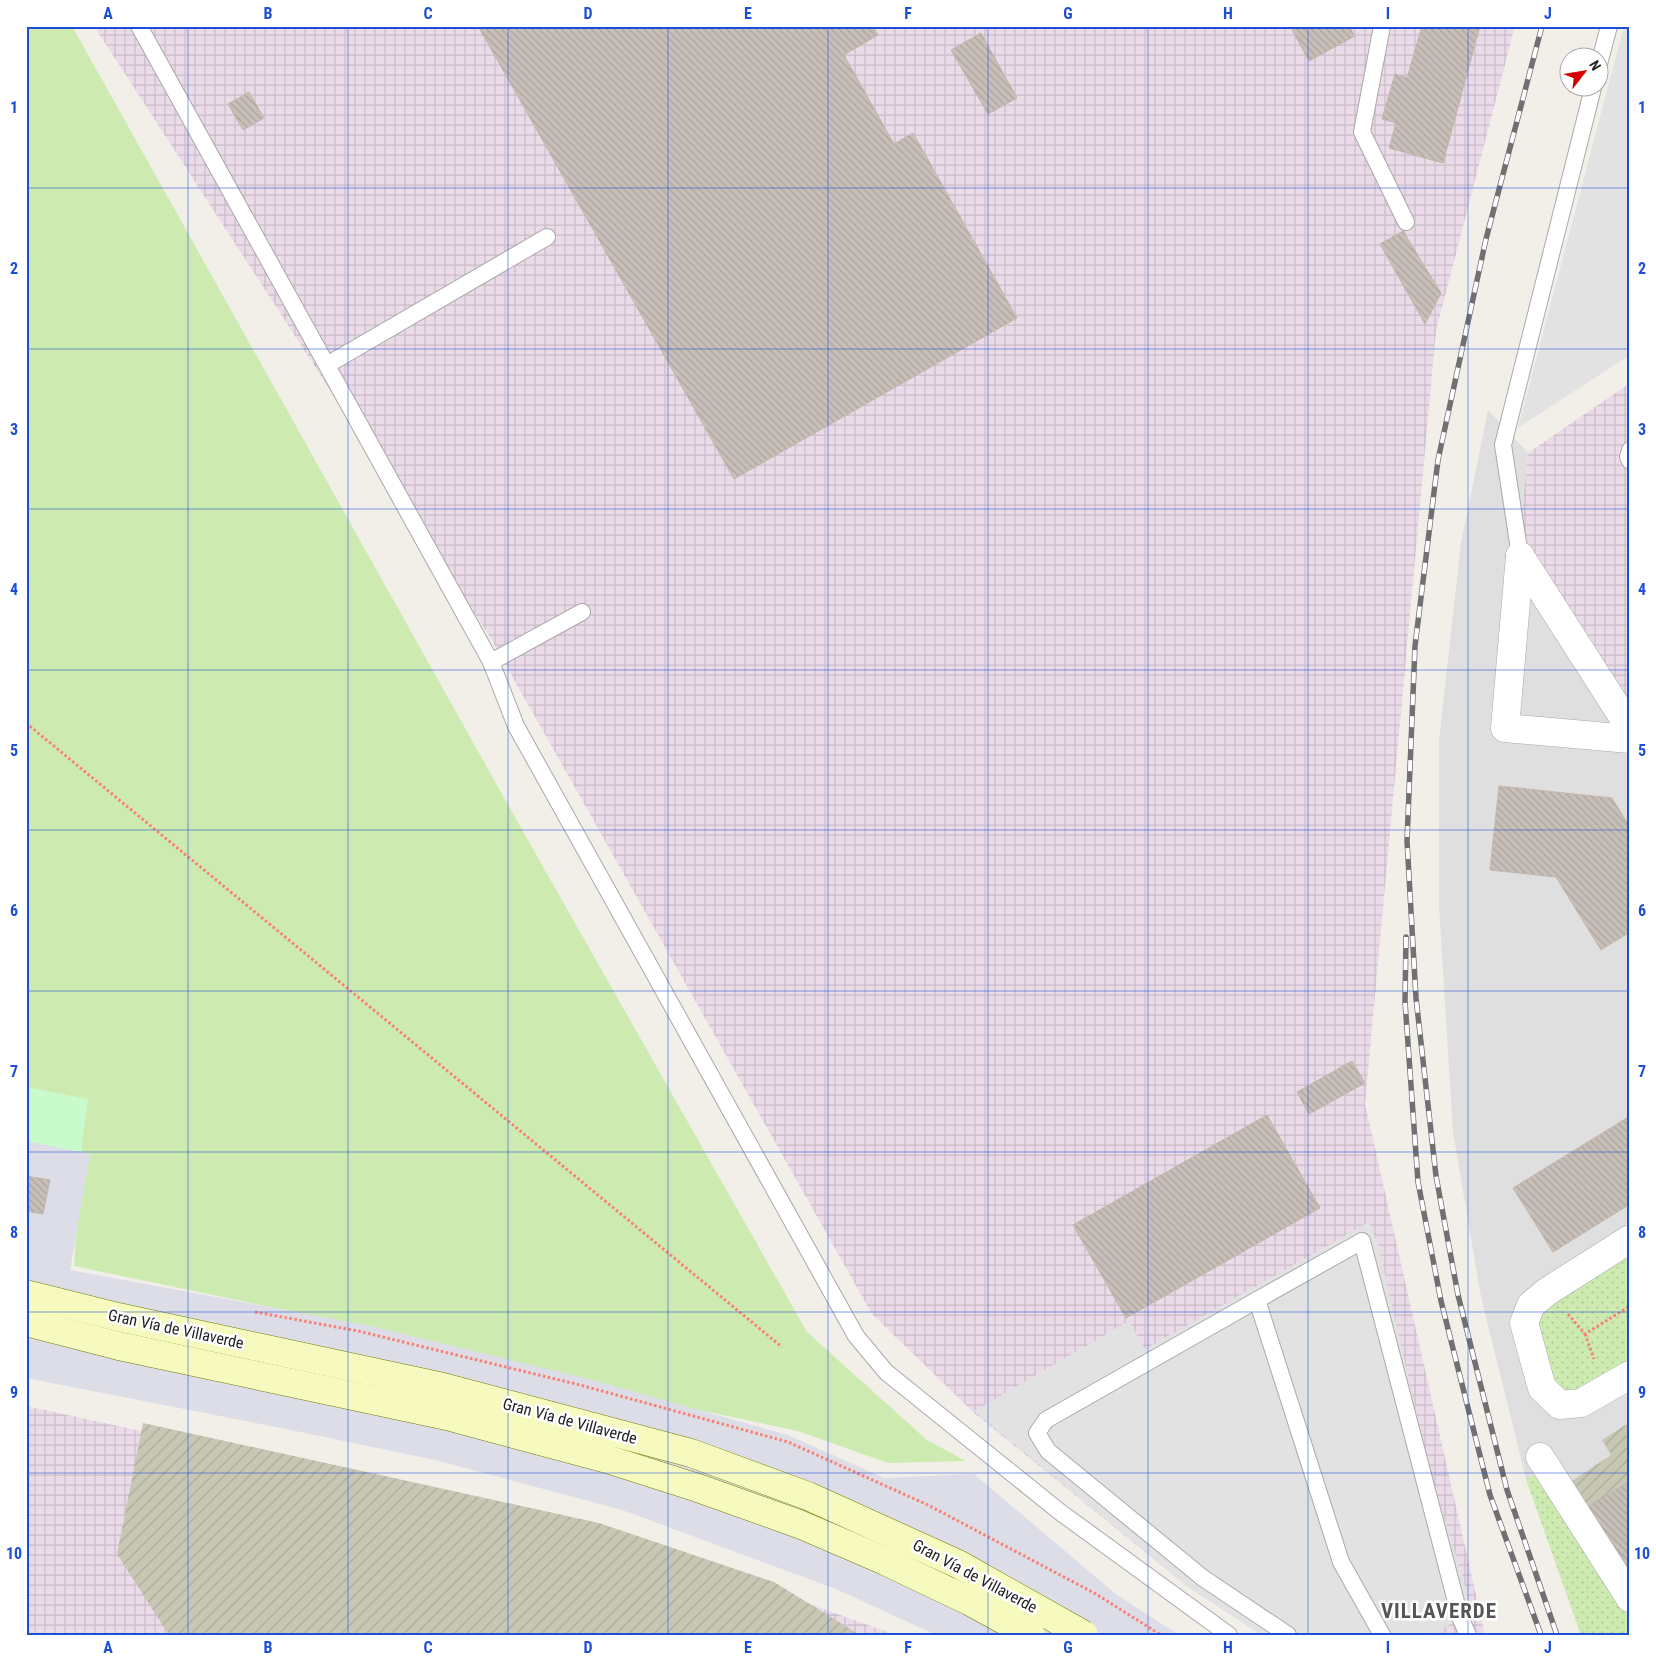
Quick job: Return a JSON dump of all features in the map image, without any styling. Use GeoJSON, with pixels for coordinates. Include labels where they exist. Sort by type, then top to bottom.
{"type":"FeatureCollection","features":[{"type":"Feature","properties":{"kind":"street"},"geometry":{"type":"LineString","coordinates":[[1520,556],[1630,728]]}},
{"type":"Feature","properties":{"kind":"street"},"geometry":{"type":"LineString","coordinates":[[1520,556],[1505,728],[1630,739]]}},
{"type":"Feature","properties":{"kind":"street"},"geometry":{"type":"LineString","coordinates":[[1630,1239],[1548,1291],[1530,1305],[1524,1323],[1542,1388],[1560,1405],[1581,1403],[1630,1375]]}},
{"type":"Feature","properties":{"kind":"street","name":"Gran Vía de Villaverde"},"geometry":{"type":"LineString","coordinates":[[26,1294],[128,1319],[443,1387],[691,1453],[808,1496],[958,1564],[1084,1635]]}},
{"type":"Feature","properties":{"kind":"street","name":"Gran Vía de Villaverde"},"geometry":{"type":"LineString","coordinates":[[26,1322],[119,1346],[447,1416],[606,1459],[698,1488],[799,1524],[902,1569],[969,1601],[1031,1635]]}},
{"type":"Feature","properties":{"kind":"street"},"geometry":{"type":"LineString","coordinates":[[1540,1457],[1630,1598]]}},
{"type":"Feature","properties":{"kind":"lane"},"geometry":{"type":"LineString","coordinates":[[139,26],[491,662],[516,726],[856,1336],[886,1372],[1060,1512],[1229,1635]]}},
{"type":"Feature","properties":{"kind":"lane"},"geometry":{"type":"LineString","coordinates":[[1603,48],[1609,26]]}},
{"type":"Feature","properties":{"kind":"lane"},"geometry":{"type":"LineString","coordinates":[[1378,30],[1362,132],[1406,222]]}},
{"type":"Feature","properties":{"kind":"lane"},"geometry":{"type":"LineString","coordinates":[[1520,556],[1503,445],[1591,98]]}},
{"type":"Feature","properties":{"kind":"lane"},"geometry":{"type":"LineString","coordinates":[[327,365],[547,237]]}},
{"type":"Feature","properties":{"kind":"lane"},"geometry":{"type":"LineString","coordinates":[[1630,450],[1628,457],[1630,461]]}},
{"type":"Feature","properties":{"kind":"lane"},"geometry":{"type":"LineString","coordinates":[[491,662],[582,612]]}},
{"type":"Feature","properties":{"kind":"lane"},"geometry":{"type":"LineString","coordinates":[[1288,1635],[1203,1578],[1048,1451],[1037,1433],[1046,1420],[1362,1241],[1460,1617],[1468,1635]]}},
{"type":"Feature","properties":{"kind":"lane"},"geometry":{"type":"LineString","coordinates":[[1257,1300],[1341,1562],[1382,1635]]}},
{"type":"Feature","properties":{"kind":"path"},"geometry":{"type":"LineString","coordinates":[[26,723],[782,1347]]}},
{"type":"Feature","properties":{"kind":"path"},"geometry":{"type":"LineString","coordinates":[[1548,1291],[1585,1334],[1630,1306]]}},
{"type":"Feature","properties":{"kind":"shaded area"},"geometry":{"type":"Polygon","coordinates":[[[94,26],[1515,26],[1436,331],[1365,1104],[1485,1635],[1262,1635],[1188,1587],[973,1412],[872,1314],[490,637],[94,26]]]}},
{"type":"Feature","properties":{"kind":"shaded area"},"geometry":{"type":"Polygon","coordinates":[[[1624,26],[1630,26],[1630,355],[1518,428],[1605,98],[1608,98],[1608,87],[1624,26]]]}},
{"type":"Feature","properties":{"kind":"shaded area"},"geometry":{"type":"Polygon","coordinates":[[[1630,383],[1630,704],[1520,529],[1528,453],[1630,383]]]}},
{"type":"Feature","properties":{"kind":"shaded area"},"geometry":{"type":"Polygon","coordinates":[[[1488,410],[1528,453],[1520,529],[1630,704],[1630,1635],[1581,1635],[1526,1479],[1481,1297],[1453,1132],[1439,905],[1439,740],[1461,543],[1488,410]]]}},
{"type":"Feature","properties":{"kind":"shaded area"},"geometry":{"type":"Polygon","coordinates":[[[26,1141],[90,1154],[70,1270],[366,1325],[589,1379],[788,1435],[884,1478],[974,1474],[1117,1595],[1179,1635],[936,1635],[836,1589],[622,1510],[435,1460],[26,1378],[26,1141]]]}},
{"type":"Feature","properties":{"kind":"shaded area"},"geometry":{"type":"Polygon","coordinates":[[[1369,1222],[1378,1244],[1429,1468],[1473,1611],[1431,1635],[1262,1635],[1188,1587],[974,1411],[1129,1321],[1145,1349],[1369,1222]]]}},
{"type":"Feature","properties":{"kind":"shaded area"},"geometry":{"type":"Polygon","coordinates":[[[26,1406],[607,1532],[896,1635],[26,1635],[26,1406]]]}},
{"type":"Feature","properties":{"kind":"shaded area"},"geometry":{"type":"Polygon","coordinates":[[[1630,1422],[1630,1575],[1569,1483],[1611,1455],[1602,1440],[1630,1422]]]}},
{"type":"Feature","properties":{"kind":"shaded area"},"geometry":{"type":"Polygon","coordinates":[[[143,1423],[599,1523],[774,1582],[860,1635],[169,1635],[117,1554],[143,1423]]]}},
{"type":"Feature","properties":{"kind":"green space"},"geometry":{"type":"Polygon","coordinates":[[[26,26],[72,26],[516,819],[807,1332],[927,1440],[966,1461],[888,1463],[798,1431],[580,1385],[394,1333],[74,1266],[82,1146],[26,1135],[26,26]]]}},
{"type":"Feature","properties":{"kind":"green space"},"geometry":{"type":"Polygon","coordinates":[[[26,1087],[88,1099],[81,1152],[69,1289],[26,1279],[26,1087]]]}},
{"type":"Feature","properties":{"kind":"green space"},"geometry":{"type":"Polygon","coordinates":[[[1630,1248],[1630,1365],[1589,1391],[1557,1391],[1535,1317],[1630,1248]]]}},
{"type":"Feature","properties":{"kind":"green space"},"geometry":{"type":"Polygon","coordinates":[[[1536,1474],[1630,1620],[1630,1635],[1581,1635],[1526,1479],[1536,1474]]]}},
{"type":"Feature","properties":{"kind":"building"},"geometry":{"type":"Polygon","coordinates":[[[478,26],[873,26],[878,35],[844,55],[894,144],[913,133],[1017,318],[734,479],[478,26]]]}},
{"type":"Feature","properties":{"kind":"building"},"geometry":{"type":"Polygon","coordinates":[[[1290,26],[1349,26],[1355,36],[1309,61],[1290,26]]]}},
{"type":"Feature","properties":{"kind":"building"},"geometry":{"type":"Polygon","coordinates":[[[1422,26],[1480,26],[1443,163],[1389,148],[1396,123],[1382,119],[1395,74],[1407,78],[1422,26]]]}},
{"type":"Feature","properties":{"kind":"building"},"geometry":{"type":"Polygon","coordinates":[[[981,33],[1017,98],[988,114],[951,50],[981,33]]]}},
{"type":"Feature","properties":{"kind":"building"},"geometry":{"type":"Polygon","coordinates":[[[249,92],[264,118],[243,130],[228,104],[249,92]]]}},
{"type":"Feature","properties":{"kind":"building"},"geometry":{"type":"Polygon","coordinates":[[[1403,231],[1441,293],[1425,324],[1380,244],[1403,231]]]}},
{"type":"Feature","properties":{"kind":"building"},"geometry":{"type":"Polygon","coordinates":[[[1499,786],[1612,798],[1630,827],[1630,932],[1601,950],[1556,877],[1490,870],[1499,786]]]}},
{"type":"Feature","properties":{"kind":"building"},"geometry":{"type":"Polygon","coordinates":[[[1352,1061],[1365,1083],[1309,1114],[1297,1092],[1352,1061]]]}},
{"type":"Feature","properties":{"kind":"building"},"geometry":{"type":"Polygon","coordinates":[[[1267,1115],[1320,1208],[1126,1318],[1073,1225],[1267,1115]]]}},
{"type":"Feature","properties":{"kind":"building"},"geometry":{"type":"Polygon","coordinates":[[[1630,1116],[1630,1204],[1553,1252],[1513,1188],[1630,1116]]]}},
{"type":"Feature","properties":{"kind":"building"},"geometry":{"type":"Polygon","coordinates":[[[26,1176],[50,1180],[43,1214],[26,1211],[26,1176]]]}},
{"type":"Feature","properties":{"kind":"building"},"geometry":{"type":"Polygon","coordinates":[[[1630,1481],[1630,1575],[1587,1507],[1630,1481]]]}},
{"type":"Feature","properties":{"kind":"railway"},"geometry":{"type":"LineString","coordinates":[[1542,26],[1486,239],[1438,460],[1415,646],[1407,841],[1416,998],[1436,1176],[1458,1295],[1507,1490],[1557,1635]]}},
{"type":"Feature","properties":{"kind":"railway"},"geometry":{"type":"LineString","coordinates":[[1406,937],[1405,1002],[1418,1182],[1441,1301],[1490,1495],[1541,1635]]}},
{"type":"Feature","properties":{"kind":"district","name":"VILLAVERDE"},"geometry":{"type":"Point","coordinates":[1439,1611]}}]}
